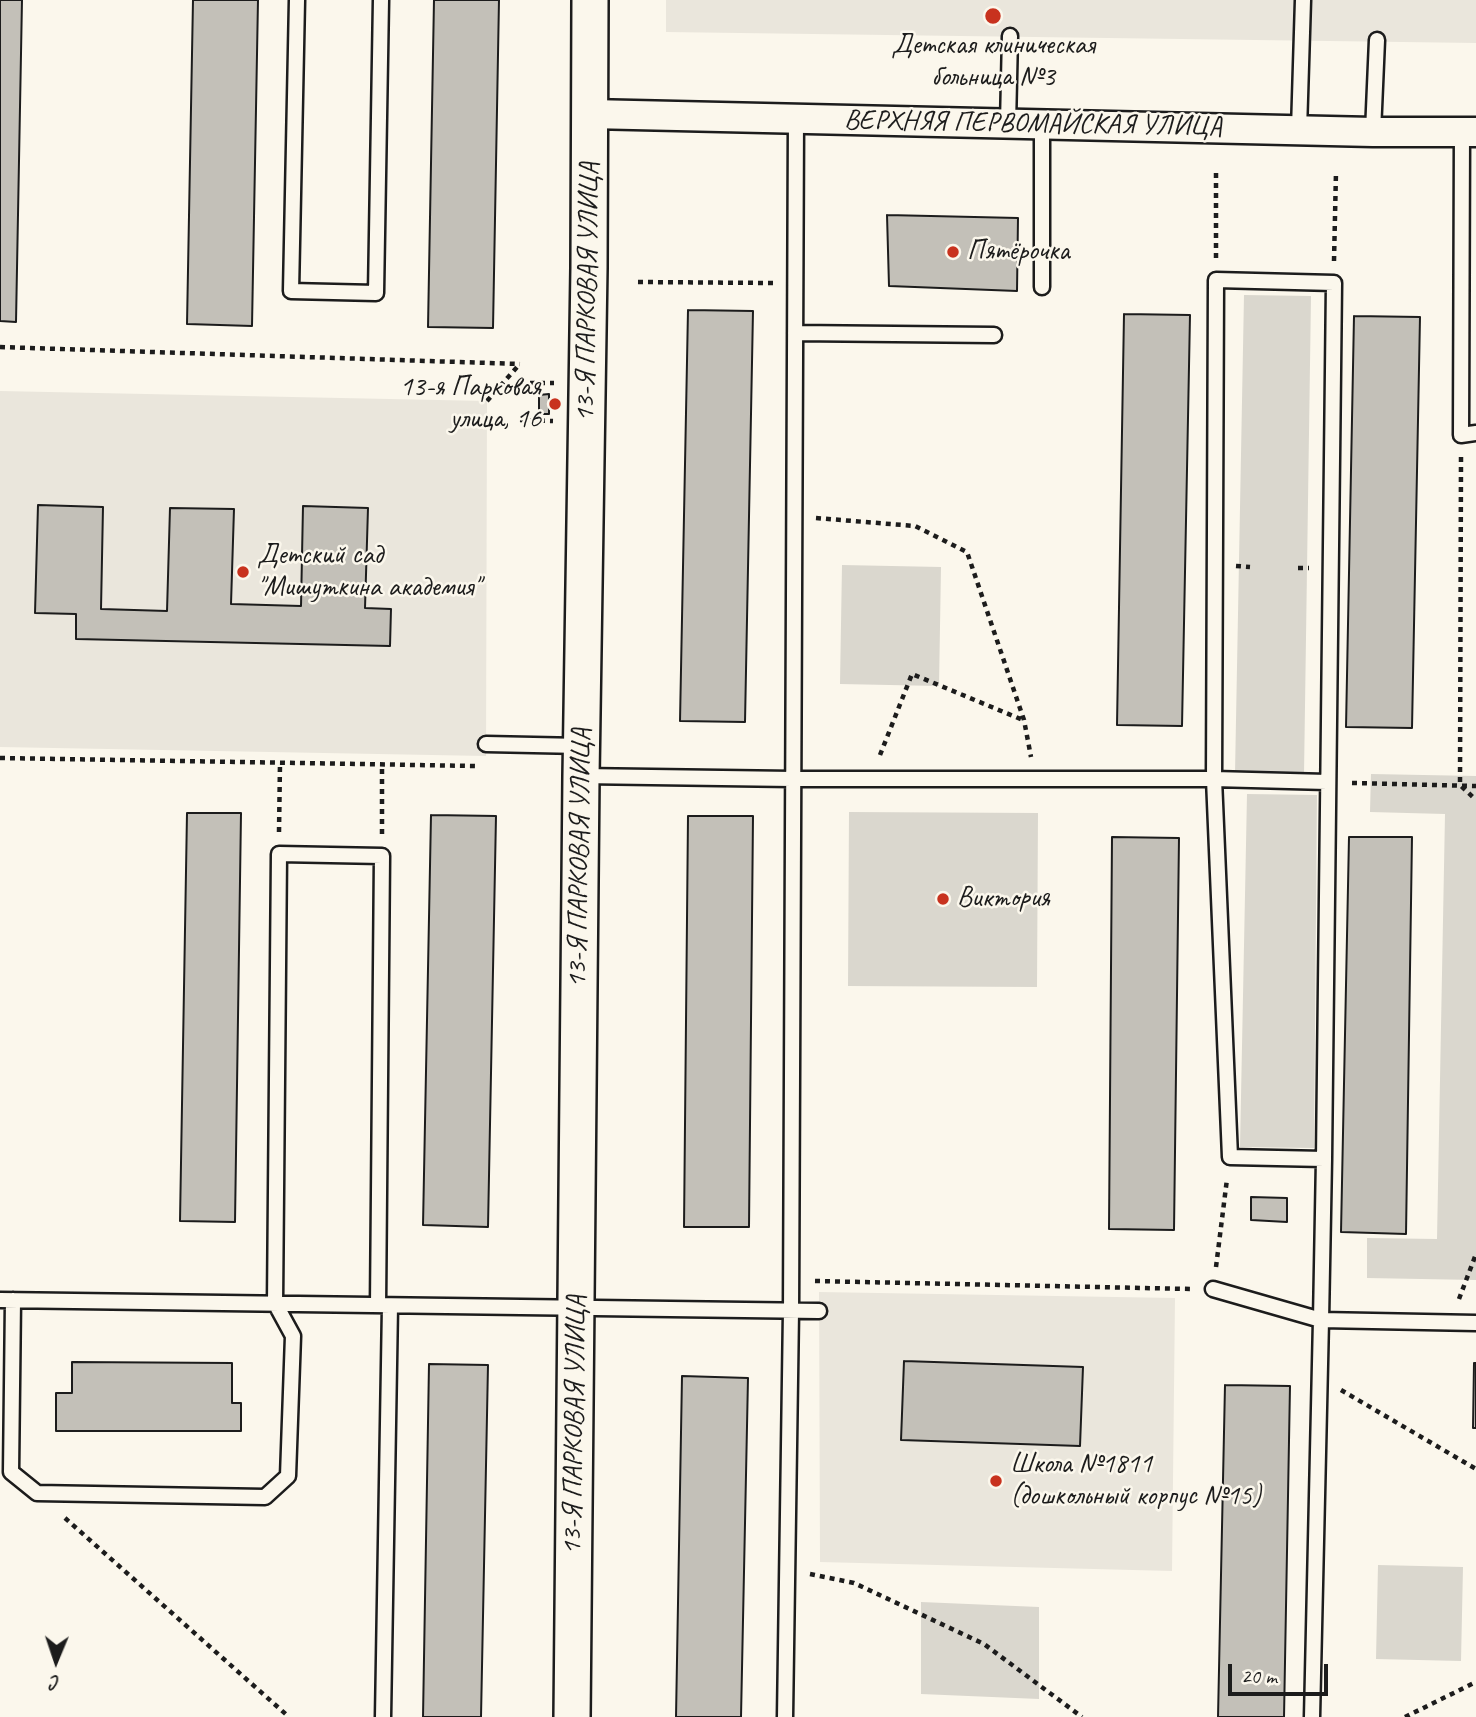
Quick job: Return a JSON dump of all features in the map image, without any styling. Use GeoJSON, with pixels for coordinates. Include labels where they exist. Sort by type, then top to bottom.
{"type":"FeatureCollection","features":[{"type":"Feature","properties":{"kind":"street","name":"13-Я ПАРКОВАЯ УЛИЦА"},"geometry":{"type":"LineString","coordinates":[[572,1717],[590,0]]}},
{"type":"Feature","properties":{"kind":"street","name":"ВЕРХНЯЯ ПЕРВОМАЙСКАЯ УЛИЦА"},"geometry":{"type":"LineString","coordinates":[[590,114],[1469,132]]}},
{"type":"Feature","properties":{"kind":"lane"},"geometry":{"type":"LineString","coordinates":[[297,0],[291,291],[376,293],[382,0]]}},
{"type":"Feature","properties":{"kind":"lane"},"geometry":{"type":"LineString","coordinates":[[1299,130],[1303,0]]}},
{"type":"Feature","properties":{"kind":"lane"},"geometry":{"type":"LineString","coordinates":[[1008,124],[1010,36]]}},
{"type":"Feature","properties":{"kind":"lane"},"geometry":{"type":"LineString","coordinates":[[1373,132],[1377,40]]}},
{"type":"Feature","properties":{"kind":"lane"},"geometry":{"type":"LineString","coordinates":[[785,1717],[791,1311],[796,118]]}},
{"type":"Feature","properties":{"kind":"lane"},"geometry":{"type":"LineString","coordinates":[[1042,125],[1042,287]]}},
{"type":"Feature","properties":{"kind":"lane"},"geometry":{"type":"LineString","coordinates":[[1469,132],[1469,434]]}},
{"type":"Feature","properties":{"kind":"lane"},"geometry":{"type":"LineString","coordinates":[[1312,1717],[1324,1159],[1334,283],[1216,280],[1214,779],[1230,1157],[1324,1159]]}},
{"type":"Feature","properties":{"kind":"lane"},"geometry":{"type":"LineString","coordinates":[[795,333],[994,335]]}},
{"type":"Feature","properties":{"kind":"lane"},"geometry":{"type":"LineString","coordinates":[[486,744],[581,761],[792,779],[1214,779],[1327,782]]}},
{"type":"Feature","properties":{"kind":"lane"},"geometry":{"type":"LineString","coordinates":[[383,1717],[384,1305],[382,856],[279,854],[275,1303],[293,1336],[288,1476],[265,1497],[37,1493],[11,1472],[6,1300],[275,1303],[384,1305],[576,1308],[819,1311]]}},
{"type":"Feature","properties":{"kind":"lane"},"geometry":{"type":"LineString","coordinates":[[1213,1289],[1321,1320],[1476,1323]]}},
{"type":"Feature","properties":{"kind":"path"},"geometry":{"type":"LineString","coordinates":[[1216,171],[1216,280]]}},
{"type":"Feature","properties":{"kind":"path"},"geometry":{"type":"LineString","coordinates":[[1334,283],[1336,172]]}},
{"type":"Feature","properties":{"kind":"path"},"geometry":{"type":"LineString","coordinates":[[638,282],[794,283]]}},
{"type":"Feature","properties":{"kind":"path"},"geometry":{"type":"LineString","coordinates":[[0,347],[520,364],[487,401]]}},
{"type":"Feature","properties":{"kind":"path"},"geometry":{"type":"LineString","coordinates":[[520,383],[555,383],[555,394]]}},
{"type":"Feature","properties":{"kind":"path"},"geometry":{"type":"LineString","coordinates":[[520,420],[555,421],[555,412]]}},
{"type":"Feature","properties":{"kind":"path"},"geometry":{"type":"LineString","coordinates":[[1469,434],[1460,785],[1476,800]]}},
{"type":"Feature","properties":{"kind":"path"},"geometry":{"type":"LineString","coordinates":[[794,516],[915,526],[967,552],[1024,720],[1035,779]]}},
{"type":"Feature","properties":{"kind":"path"},"geometry":{"type":"LineString","coordinates":[[871,779],[912,674],[1024,720]]}},
{"type":"Feature","properties":{"kind":"path"},"geometry":{"type":"LineString","coordinates":[[0,758],[487,766]]}},
{"type":"Feature","properties":{"kind":"path"},"geometry":{"type":"LineString","coordinates":[[279,854],[280,763]]}},
{"type":"Feature","properties":{"kind":"path"},"geometry":{"type":"LineString","coordinates":[[382,764],[382,856]]}},
{"type":"Feature","properties":{"kind":"path"},"geometry":{"type":"LineString","coordinates":[[1327,782],[1476,786]]}},
{"type":"Feature","properties":{"kind":"path"},"geometry":{"type":"LineString","coordinates":[[790,1280],[1213,1289],[1230,1157]]}},
{"type":"Feature","properties":{"kind":"path"},"geometry":{"type":"LineString","coordinates":[[1450,1322],[1476,1254]]}},
{"type":"Feature","properties":{"kind":"path"},"geometry":{"type":"LineString","coordinates":[[1319,1378],[1476,1469]]}},
{"type":"Feature","properties":{"kind":"path"},"geometry":{"type":"LineString","coordinates":[[37,1493],[289,1717]]}},
{"type":"Feature","properties":{"kind":"path"},"geometry":{"type":"LineString","coordinates":[[788,1570],[854,1583],[984,1644],[1082,1717]]}},
{"type":"Feature","properties":{"kind":"path"},"geometry":{"type":"LineString","coordinates":[[1405,1717],[1476,1682]]}},
{"type":"Feature","properties":{"kind":"shaded area","name":"Детская клиническая больница №3"},"geometry":{"type":"Polygon","coordinates":[[[666,0],[1476,0],[1476,43],[666,32],[666,0]]]}},
{"type":"Feature","properties":{"kind":"shaded area"},"geometry":{"type":"Polygon","coordinates":[[[1244,295],[1311,296],[1304,774],[1235,773],[1244,295]]]}},
{"type":"Feature","properties":{"kind":"shaded area","name":"Детский сад \"Мишуткина академия\""},"geometry":{"type":"Polygon","coordinates":[[[0,391],[487,401],[486,756],[0,747],[0,391]]]}},
{"type":"Feature","properties":{"kind":"shaded area"},"geometry":{"type":"Polygon","coordinates":[[[842,565],[941,567],[939,686],[840,684],[842,565]]]}},
{"type":"Feature","properties":{"kind":"shaded area"},"geometry":{"type":"Polygon","coordinates":[[[1371,774],[1476,776],[1476,1280],[1367,1278],[1367,1238],[1437,1239],[1445,814],[1370,812],[1371,774]]]}},
{"type":"Feature","properties":{"kind":"shaded area"},"geometry":{"type":"Polygon","coordinates":[[[1247,794],[1317,795],[1314,1148],[1240,1147],[1247,794]]]}},
{"type":"Feature","properties":{"kind":"shaded area","name":"Виктория"},"geometry":{"type":"Polygon","coordinates":[[[849,812],[1038,813],[1037,987],[848,986],[849,812]]]}},
{"type":"Feature","properties":{"kind":"shaded area","name":"Школа №1811 (дошкольный корпус №15)"},"geometry":{"type":"Polygon","coordinates":[[[819,1292],[1175,1298],[1172,1571],[820,1562],[819,1292]]]}},
{"type":"Feature","properties":{"kind":"shaded area"},"geometry":{"type":"Polygon","coordinates":[[[1378,1565],[1463,1567],[1461,1661],[1376,1659],[1378,1565]]]}},
{"type":"Feature","properties":{"kind":"shaded area"},"geometry":{"type":"Polygon","coordinates":[[[921,1602],[1039,1607],[1039,1699],[921,1694],[921,1602]]]}},
{"type":"Feature","properties":{"kind":"building"},"geometry":{"type":"Polygon","coordinates":[[[0,0],[22,0],[16,322],[0,321],[0,0]]]}},
{"type":"Feature","properties":{"kind":"building"},"geometry":{"type":"Polygon","coordinates":[[[193,0],[258,0],[252,326],[187,324],[193,0]]]}},
{"type":"Feature","properties":{"kind":"building"},"geometry":{"type":"Polygon","coordinates":[[[434,0],[499,0],[493,328],[428,327],[434,0]]]}},
{"type":"Feature","properties":{"kind":"building","name":"Пятёрочка"},"geometry":{"type":"Polygon","coordinates":[[[887,215],[1018,218],[1017,291],[889,286],[887,215]]]}},
{"type":"Feature","properties":{"kind":"building"},"geometry":{"type":"Polygon","coordinates":[[[688,310],[753,311],[745,722],[680,721],[688,310]]]}},
{"type":"Feature","properties":{"kind":"building"},"geometry":{"type":"Polygon","coordinates":[[[1124,314],[1190,315],[1182,726],[1117,725],[1124,314]]]}},
{"type":"Feature","properties":{"kind":"building"},"geometry":{"type":"Polygon","coordinates":[[[1354,316],[1420,317],[1412,728],[1346,727],[1354,316]]]}},
{"type":"Feature","properties":{"kind":"building"},"geometry":{"type":"Polygon","coordinates":[[[549,394],[549,414],[539,414],[539,395],[549,394]]]}},
{"type":"Feature","properties":{"kind":"building"},"geometry":{"type":"Polygon","coordinates":[[[38,505],[103,507],[101,609],[167,611],[170,508],[234,509],[231,604],[301,606],[303,506],[368,508],[365,608],[391,609],[390,646],[76,639],[76,614],[35,613],[38,505]]]}},
{"type":"Feature","properties":{"kind":"building"},"geometry":{"type":"Polygon","coordinates":[[[187,813],[241,813],[235,1222],[180,1221],[187,813]]]}},
{"type":"Feature","properties":{"kind":"building"},"geometry":{"type":"Polygon","coordinates":[[[431,815],[496,816],[488,1227],[423,1225],[431,815]]]}},
{"type":"Feature","properties":{"kind":"building"},"geometry":{"type":"Polygon","coordinates":[[[688,816],[753,816],[749,1227],[684,1227],[688,816]]]}},
{"type":"Feature","properties":{"kind":"building"},"geometry":{"type":"Polygon","coordinates":[[[1112,837],[1179,838],[1174,1230],[1109,1229],[1112,837]]]}},
{"type":"Feature","properties":{"kind":"building"},"geometry":{"type":"Polygon","coordinates":[[[1349,837],[1412,837],[1406,1234],[1341,1232],[1349,837]]]}},
{"type":"Feature","properties":{"kind":"building"},"geometry":{"type":"Polygon","coordinates":[[[1251,1197],[1287,1198],[1287,1222],[1251,1220],[1251,1197]]]}},
{"type":"Feature","properties":{"kind":"building"},"geometry":{"type":"Polygon","coordinates":[[[904,1361],[1083,1367],[1080,1446],[901,1440],[904,1361]]]}},
{"type":"Feature","properties":{"kind":"building"},"geometry":{"type":"Polygon","coordinates":[[[72,1362],[232,1363],[232,1403],[241,1403],[241,1431],[56,1431],[56,1393],[72,1393],[72,1362]]]}},
{"type":"Feature","properties":{"kind":"building"},"geometry":{"type":"Polygon","coordinates":[[[1476,1363],[1476,1428],[1473,1428],[1476,1363]]]}},
{"type":"Feature","properties":{"kind":"building"},"geometry":{"type":"Polygon","coordinates":[[[429,1364],[488,1365],[481,1717],[423,1717],[429,1364]]]}},
{"type":"Feature","properties":{"kind":"building"},"geometry":{"type":"Polygon","coordinates":[[[682,1376],[748,1378],[741,1717],[676,1717],[682,1376]]]}},
{"type":"Feature","properties":{"kind":"building"},"geometry":{"type":"Polygon","coordinates":[[[1225,1385],[1290,1386],[1284,1717],[1218,1717],[1225,1385]]]}},
{"type":"Feature","properties":{"kind":"place","name":"Детская клиническая больница №3"},"geometry":{"type":"Point","coordinates":[993,16]}},
{"type":"Feature","properties":{"kind":"place","name":"Пятёрочка"},"geometry":{"type":"Point","coordinates":[953,252]}},
{"type":"Feature","properties":{"kind":"place","name":"13-я Парковая улица, 16"},"geometry":{"type":"Point","coordinates":[555,404]}},
{"type":"Feature","properties":{"kind":"place","name":"Детский сад \"Мишуткина академия\""},"geometry":{"type":"Point","coordinates":[243,572]}},
{"type":"Feature","properties":{"kind":"place","name":"Виктория"},"geometry":{"type":"Point","coordinates":[943,899]}},
{"type":"Feature","properties":{"kind":"place","name":"Школа №1811 (дошкольный корпус №15)"},"geometry":{"type":"Point","coordinates":[996,1481]}}]}
